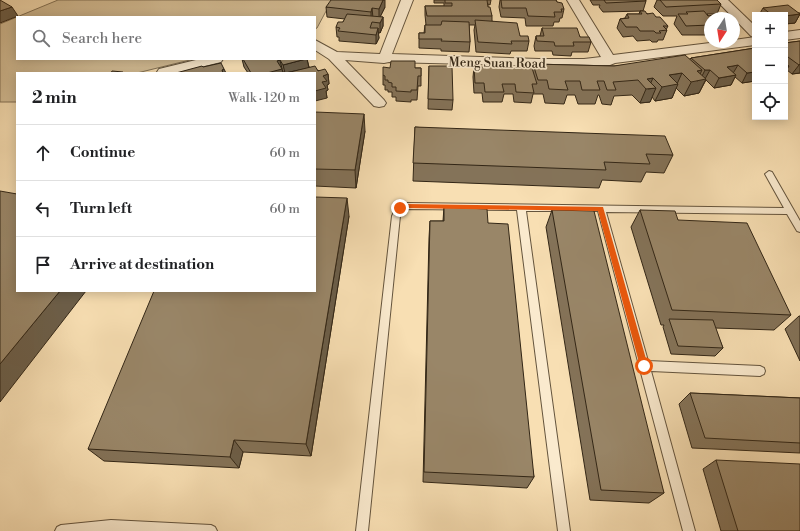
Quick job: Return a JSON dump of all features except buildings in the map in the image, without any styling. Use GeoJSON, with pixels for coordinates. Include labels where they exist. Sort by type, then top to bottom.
{"type":"FeatureCollection","features":[{"type":"Feature","properties":{"kind":"street"},"geometry":{"type":"LineString","coordinates":[[384,59],[407,0]]}},
{"type":"Feature","properties":{"kind":"street"},"geometry":{"type":"LineString","coordinates":[[573,0],[610,61]]}},
{"type":"Feature","properties":{"kind":"street"},"geometry":{"type":"LineString","coordinates":[[722,0],[752,30]]}},
{"type":"Feature","properties":{"kind":"street"},"geometry":{"type":"LineString","coordinates":[[788,36],[800,34]]}},
{"type":"Feature","properties":{"kind":"street","name":"Meng Suan Road"},"geometry":{"type":"LineString","coordinates":[[334,56],[384,59],[584,63],[610,61],[752,41]]}},
{"type":"Feature","properties":{"kind":"street","name":"Meng Suan Road"},"geometry":{"type":"LineString","coordinates":[[316,45],[334,56],[380,103]]}},
{"type":"Feature","properties":{"kind":"street"},"geometry":{"type":"LineString","coordinates":[[164,72],[212,60]]}},
{"type":"Feature","properties":{"kind":"lane"},"geometry":{"type":"LineString","coordinates":[[769,174],[800,229]]}},
{"type":"Feature","properties":{"kind":"lane"},"geometry":{"type":"LineString","coordinates":[[362,531],[397,211],[400,208],[406,206],[521,207],[790,212]]}},
{"type":"Feature","properties":{"kind":"lane"},"geometry":{"type":"LineString","coordinates":[[521,207],[564,531]]}},
{"type":"Feature","properties":{"kind":"lane"},"geometry":{"type":"LineString","coordinates":[[601,208],[689,531]]}},
{"type":"Feature","properties":{"kind":"lane"},"geometry":{"type":"LineString","coordinates":[[644,366],[760,371]]}},
{"type":"Feature","properties":{"kind":"lane"},"geometry":{"type":"LineString","coordinates":[[61,531],[111,526],[211,531]]}},
{"type":"Feature","properties":{"kind":"shaded area"},"geometry":{"type":"Polygon","coordinates":[[[58,0],[332,0],[316,28],[316,16],[19,16],[58,0]]]}},
{"type":"Feature","properties":{"kind":"shaded area"},"geometry":{"type":"Polygon","coordinates":[[[16,17],[16,60],[190,60],[141,72],[16,72],[16,102],[0,102],[0,24],[16,17]]]}},
{"type":"Feature","properties":{"kind":"route"},"geometry":{"type":"LineString","coordinates":[[400,208],[406,206],[601,208],[644,366]]}}]}
